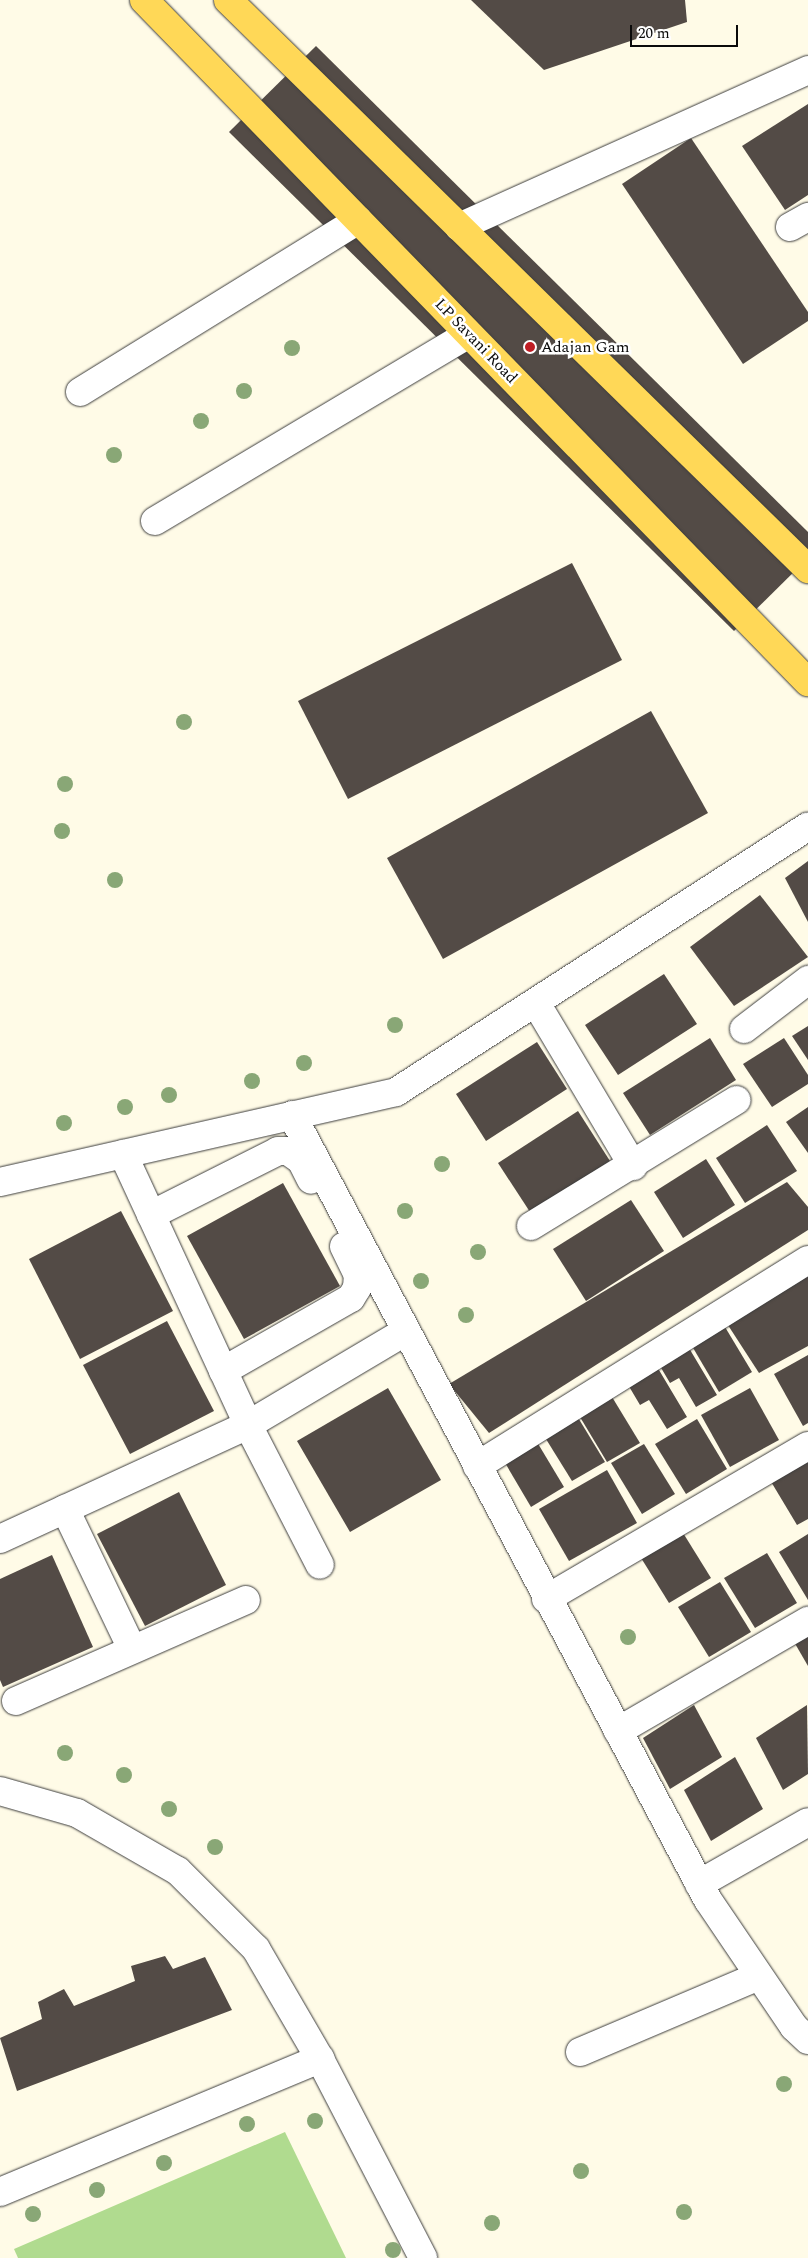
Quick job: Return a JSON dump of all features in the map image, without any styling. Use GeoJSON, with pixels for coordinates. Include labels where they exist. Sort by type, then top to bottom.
{"type":"FeatureCollection","features":[{"type":"Feature","properties":{"kind":"main road","name":"LP Savani Road"},"geometry":{"type":"LineString","coordinates":[[144,0],[808,682]]}},
{"type":"Feature","properties":{"kind":"main road"},"geometry":{"type":"LineString","coordinates":[[228,0],[808,569]]}},
{"type":"Feature","properties":{"kind":"street"},"geometry":{"type":"LineString","coordinates":[[459,227],[808,70]]}},
{"type":"Feature","properties":{"kind":"street"},"geometry":{"type":"LineString","coordinates":[[80,392],[358,220]]}},
{"type":"Feature","properties":{"kind":"street"},"geometry":{"type":"LineString","coordinates":[[155,520],[469,334]]}},
{"type":"Feature","properties":{"kind":"street"},"geometry":{"type":"LineString","coordinates":[[0,1182],[396,1092],[808,826]]}},
{"type":"Feature","properties":{"kind":"street"},"geometry":{"type":"LineString","coordinates":[[744,1030],[808,980]]}},
{"type":"Feature","properties":{"kind":"street"},"geometry":{"type":"LineString","coordinates":[[536,1003],[633,1166]]}},
{"type":"Feature","properties":{"kind":"street"},"geometry":{"type":"LineString","coordinates":[[531,1226],[633,1166],[737,1100]]}},
{"type":"Feature","properties":{"kind":"street"},"geometry":{"type":"LineString","coordinates":[[292,1115],[546,1599],[699,1884],[794,2027],[808,2040]]}},
{"type":"Feature","properties":{"kind":"street"},"geometry":{"type":"LineString","coordinates":[[151,1215],[267,1155],[288,1151],[301,1160],[358,1274],[357,1288],[351,1298],[223,1371]]}},
{"type":"Feature","properties":{"kind":"street"},"geometry":{"type":"LineString","coordinates":[[123,1154],[248,1425],[320,1565]]}},
{"type":"Feature","properties":{"kind":"street"},"geometry":{"type":"LineString","coordinates":[[476,1466],[808,1260]]}},
{"type":"Feature","properties":{"kind":"street"},"geometry":{"type":"LineString","coordinates":[[0,1540],[248,1425],[406,1331]]}},
{"type":"Feature","properties":{"kind":"street"},"geometry":{"type":"LineString","coordinates":[[546,1599],[808,1446]]}},
{"type":"Feature","properties":{"kind":"street"},"geometry":{"type":"LineString","coordinates":[[65,1509],[132,1649]]}},
{"type":"Feature","properties":{"kind":"street"},"geometry":{"type":"LineString","coordinates":[[16,1701],[246,1600]]}},
{"type":"Feature","properties":{"kind":"street"},"geometry":{"type":"LineString","coordinates":[[618,1731],[808,1621]]}},
{"type":"Feature","properties":{"kind":"street"},"geometry":{"type":"LineString","coordinates":[[0,1791],[77,1813],[178,1871],[256,1949],[320,2059],[423,2258]]}},
{"type":"Feature","properties":{"kind":"street"},"geometry":{"type":"LineString","coordinates":[[699,1884],[808,1822]]}},
{"type":"Feature","properties":{"kind":"street"},"geometry":{"type":"LineString","coordinates":[[580,2052],[759,1976]]}},
{"type":"Feature","properties":{"kind":"street"},"geometry":{"type":"LineString","coordinates":[[0,2192],[320,2059]]}},
{"type":"Feature","properties":{"kind":"green space"},"geometry":{"type":"Polygon","coordinates":[[[285,2132],[346,2258],[18,2258],[14,2249],[285,2132]]]}},
{"type":"Feature","properties":{"kind":"building"},"geometry":{"type":"Polygon","coordinates":[[[471,0],[685,0],[687,22],[544,70],[471,0]]]}},
{"type":"Feature","properties":{"kind":"building"},"geometry":{"type":"Polygon","coordinates":[[[316,46],[808,532],[808,558],[734,631],[229,132],[316,46]]]}},
{"type":"Feature","properties":{"kind":"building"},"geometry":{"type":"Polygon","coordinates":[[[808,104],[808,195],[785,210],[742,146],[808,104]]]}},
{"type":"Feature","properties":{"kind":"building"},"geometry":{"type":"Polygon","coordinates":[[[691,138],[808,312],[808,321],[743,364],[622,184],[691,138]]]}},
{"type":"Feature","properties":{"kind":"building"},"geometry":{"type":"Polygon","coordinates":[[[572,563],[622,660],[348,799],[298,701],[572,563]]]}},
{"type":"Feature","properties":{"kind":"building"},"geometry":{"type":"Polygon","coordinates":[[[651,711],[708,813],[443,959],[387,858],[651,711]]]}},
{"type":"Feature","properties":{"kind":"building"},"geometry":{"type":"Polygon","coordinates":[[[808,861],[808,922],[785,878],[808,861]]]}},
{"type":"Feature","properties":{"kind":"building"},"geometry":{"type":"Polygon","coordinates":[[[760,895],[808,957],[734,1006],[690,947],[760,895]]]}},
{"type":"Feature","properties":{"kind":"building"},"geometry":{"type":"Polygon","coordinates":[[[664,974],[697,1024],[618,1075],[585,1025],[664,974]]]}},
{"type":"Feature","properties":{"kind":"building"},"geometry":{"type":"Polygon","coordinates":[[[808,1026],[808,1060],[792,1036],[808,1026]]]}},
{"type":"Feature","properties":{"kind":"building"},"geometry":{"type":"Polygon","coordinates":[[[710,1038],[736,1080],[650,1135],[623,1093],[710,1038]]]}},
{"type":"Feature","properties":{"kind":"building"},"geometry":{"type":"Polygon","coordinates":[[[784,1038],[808,1075],[808,1084],[772,1107],[743,1064],[784,1038]]]}},
{"type":"Feature","properties":{"kind":"building"},"geometry":{"type":"Polygon","coordinates":[[[537,1042],[567,1089],[486,1141],[456,1094],[537,1042]]]}},
{"type":"Feature","properties":{"kind":"building"},"geometry":{"type":"Polygon","coordinates":[[[808,1107],[808,1153],[786,1122],[808,1107]]]}},
{"type":"Feature","properties":{"kind":"building"},"geometry":{"type":"Polygon","coordinates":[[[578,1111],[610,1161],[530,1212],[498,1163],[578,1111]]]}},
{"type":"Feature","properties":{"kind":"building"},"geometry":{"type":"Polygon","coordinates":[[[767,1125],[797,1171],[745,1203],[716,1158],[767,1125]]]}},
{"type":"Feature","properties":{"kind":"building"},"geometry":{"type":"Polygon","coordinates":[[[706,1159],[735,1205],[683,1238],[654,1192],[706,1159]]]}},
{"type":"Feature","properties":{"kind":"building"},"geometry":{"type":"Polygon","coordinates":[[[787,1182],[808,1207],[808,1230],[489,1433],[449,1384],[787,1182]]]}},
{"type":"Feature","properties":{"kind":"building"},"geometry":{"type":"Polygon","coordinates":[[[283,1183],[340,1286],[244,1339],[187,1236],[283,1183]]]}},
{"type":"Feature","properties":{"kind":"building"},"geometry":{"type":"Polygon","coordinates":[[[631,1200],[664,1251],[586,1301],[553,1249],[631,1200]]]}},
{"type":"Feature","properties":{"kind":"building"},"geometry":{"type":"Polygon","coordinates":[[[121,1211],[173,1311],[80,1359],[29,1259],[121,1211]]]}},
{"type":"Feature","properties":{"kind":"building"},"geometry":{"type":"Polygon","coordinates":[[[808,1270],[808,1346],[759,1373],[724,1319],[808,1270]]]}},
{"type":"Feature","properties":{"kind":"building"},"geometry":{"type":"Polygon","coordinates":[[[167,1321],[214,1411],[130,1454],[83,1365],[167,1321]]]}},
{"type":"Feature","properties":{"kind":"building"},"geometry":{"type":"Polygon","coordinates":[[[722,1322],[752,1372],[719,1392],[689,1341],[722,1322]]]}},
{"type":"Feature","properties":{"kind":"building"},"geometry":{"type":"Polygon","coordinates":[[[686,1343],[717,1395],[696,1407],[679,1378],[670,1383],[657,1361],[686,1343]]]}},
{"type":"Feature","properties":{"kind":"building"},"geometry":{"type":"Polygon","coordinates":[[[808,1355],[808,1423],[803,1426],[774,1374],[808,1355]]]}},
{"type":"Feature","properties":{"kind":"building"},"geometry":{"type":"Polygon","coordinates":[[[656,1365],[687,1417],[667,1429],[649,1400],[640,1405],[627,1383],[656,1365]]]}},
{"type":"Feature","properties":{"kind":"building"},"geometry":{"type":"Polygon","coordinates":[[[388,1388],[441,1480],[350,1532],[297,1441],[388,1388]]]}},
{"type":"Feature","properties":{"kind":"building"},"geometry":{"type":"Polygon","coordinates":[[[750,1388],[779,1440],[730,1467],[701,1415],[750,1388]]]}},
{"type":"Feature","properties":{"kind":"building"},"geometry":{"type":"Polygon","coordinates":[[[609,1392],[640,1443],[607,1462],[577,1412],[609,1392]]]}},
{"type":"Feature","properties":{"kind":"building"},"geometry":{"type":"Polygon","coordinates":[[[574,1411],[605,1462],[572,1481],[541,1431],[574,1411]]]}},
{"type":"Feature","properties":{"kind":"building"},"geometry":{"type":"Polygon","coordinates":[[[697,1419],[727,1469],[686,1494],[655,1444],[697,1419]]]}},
{"type":"Feature","properties":{"kind":"building"},"geometry":{"type":"Polygon","coordinates":[[[534,1437],[564,1487],[531,1507],[501,1456],[534,1437]]]}},
{"type":"Feature","properties":{"kind":"building"},"geometry":{"type":"Polygon","coordinates":[[[644,1444],[675,1494],[642,1514],[611,1463],[644,1444]]]}},
{"type":"Feature","properties":{"kind":"building"},"geometry":{"type":"Polygon","coordinates":[[[808,1449],[808,1519],[797,1525],[767,1475],[808,1449]]]}},
{"type":"Feature","properties":{"kind":"building"},"geometry":{"type":"Polygon","coordinates":[[[607,1470],[637,1523],[569,1561],[539,1509],[607,1470]]]}},
{"type":"Feature","properties":{"kind":"building"},"geometry":{"type":"Polygon","coordinates":[[[179,1492],[226,1585],[145,1626],[97,1534],[179,1492]]]}},
{"type":"Feature","properties":{"kind":"building"},"geometry":{"type":"Polygon","coordinates":[[[680,1528],[711,1578],[669,1603],[638,1553],[680,1528]]]}},
{"type":"Feature","properties":{"kind":"building"},"geometry":{"type":"Polygon","coordinates":[[[808,1534],[808,1600],[779,1552],[808,1534]]]}},
{"type":"Feature","properties":{"kind":"building"},"geometry":{"type":"Polygon","coordinates":[[[767,1553],[797,1603],[755,1628],[724,1578],[767,1553]]]}},
{"type":"Feature","properties":{"kind":"building"},"geometry":{"type":"Polygon","coordinates":[[[52,1555],[93,1647],[3,1687],[0,1680],[0,1579],[52,1555]]]}},
{"type":"Feature","properties":{"kind":"building"},"geometry":{"type":"Polygon","coordinates":[[[720,1582],[751,1632],[709,1657],[678,1607],[720,1582]]]}},
{"type":"Feature","properties":{"kind":"building"},"geometry":{"type":"Polygon","coordinates":[[[808,1624],[808,1666],[790,1635],[808,1624]]]}},
{"type":"Feature","properties":{"kind":"building"},"geometry":{"type":"Polygon","coordinates":[[[694,1705],[722,1757],[670,1789],[643,1738],[694,1705]]]}},
{"type":"Feature","properties":{"kind":"building"},"geometry":{"type":"Polygon","coordinates":[[[807,1705],[808,1774],[783,1790],[756,1738],[807,1705]]]}},
{"type":"Feature","properties":{"kind":"building"},"geometry":{"type":"Polygon","coordinates":[[[735,1757],[763,1809],[711,1841],[684,1790],[735,1757]]]}},
{"type":"Feature","properties":{"kind":"building"},"geometry":{"type":"Polygon","coordinates":[[[165,1956],[173,1969],[205,1957],[232,2010],[17,2091],[0,2038],[42,2019],[38,2002],[64,1989],[74,2006],[135,1981],[131,1966],[165,1956]]]}},
{"type":"Feature","properties":{"kind":"place","name":"Adajan Gam"},"geometry":{"type":"Point","coordinates":[530,347]}}]}
